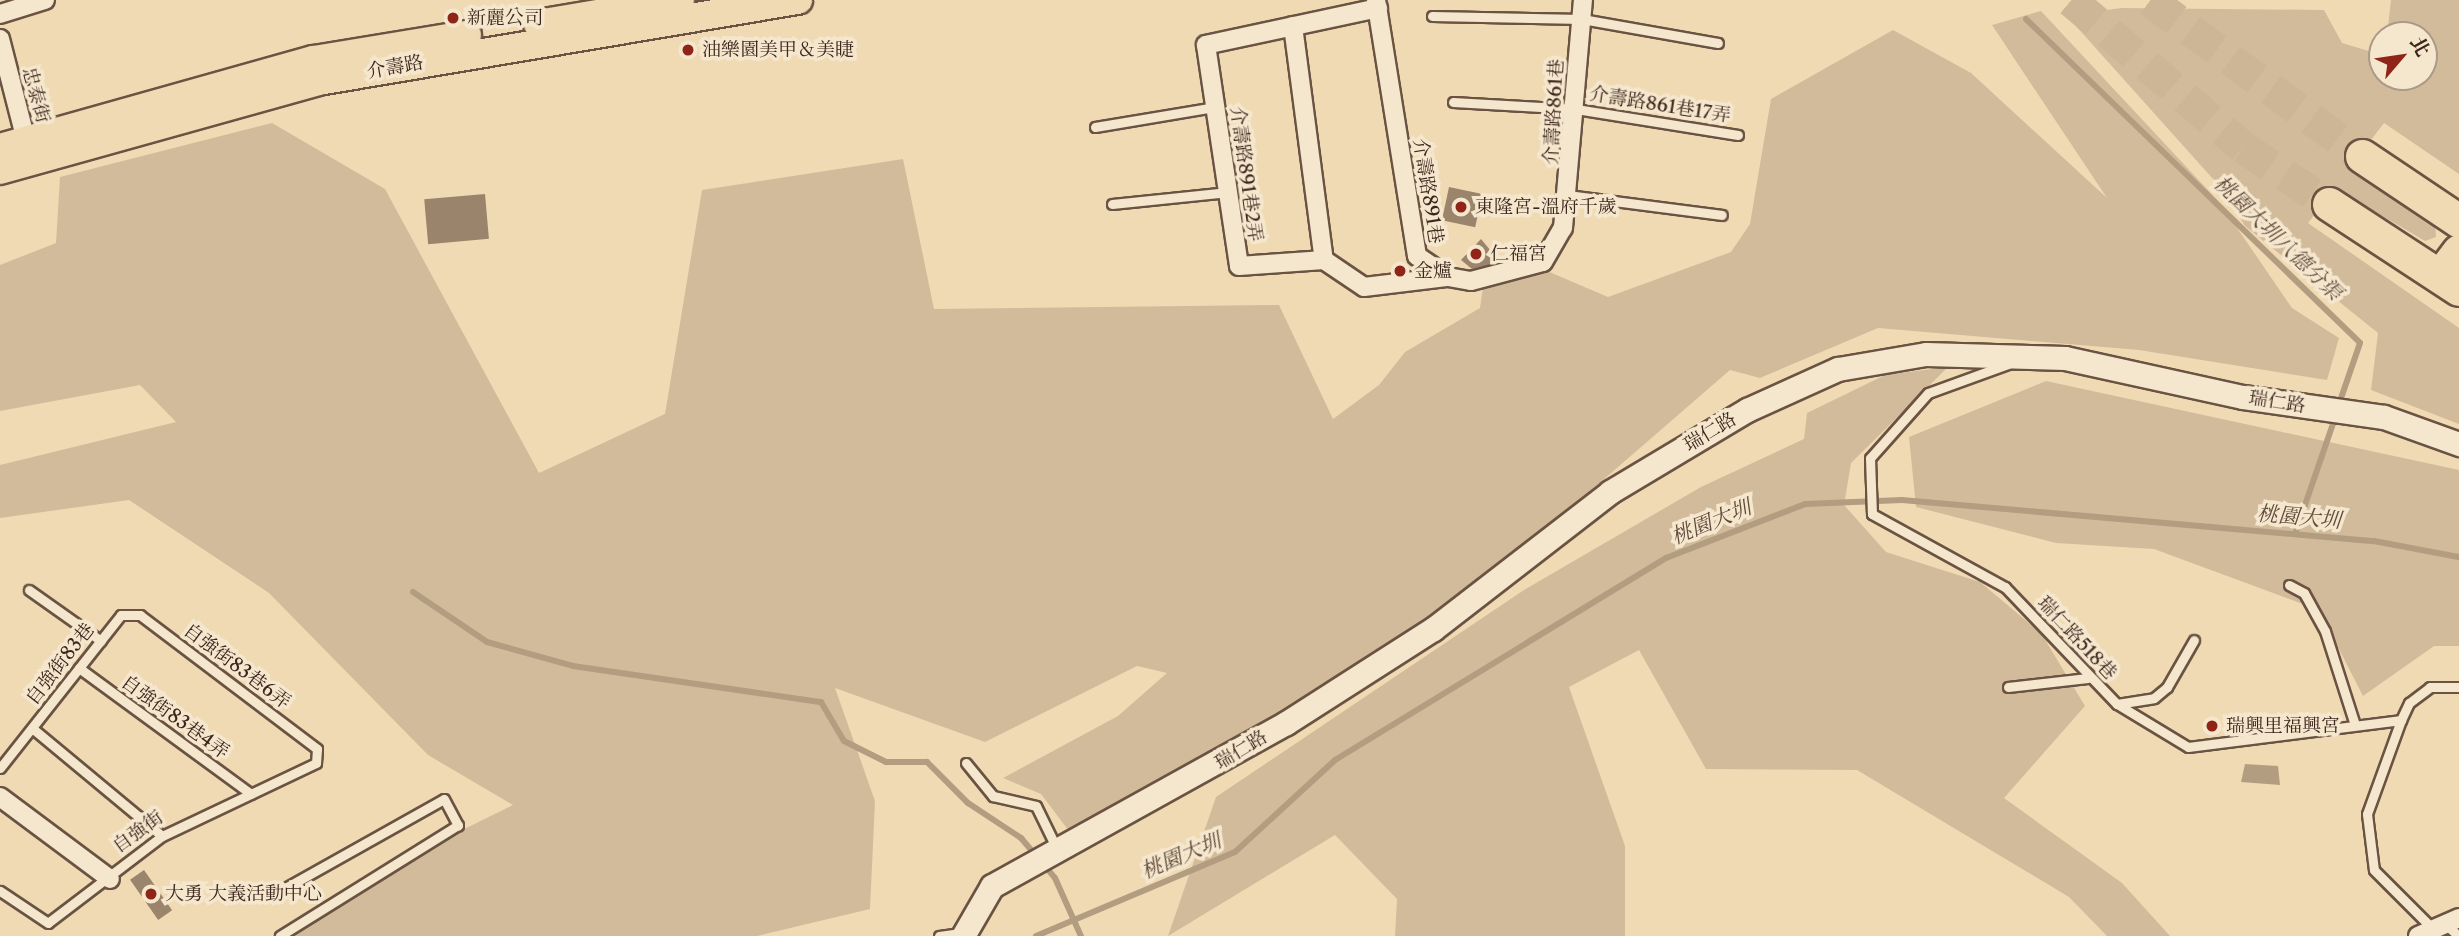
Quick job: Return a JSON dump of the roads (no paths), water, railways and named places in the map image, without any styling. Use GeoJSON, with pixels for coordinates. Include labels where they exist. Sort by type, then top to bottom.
{"type":"FeatureCollection","features":[{"type":"Feature","properties":{"kind":"highway"},"geometry":{"type":"LineString","coordinates":[[2362,156],[2459,221]]}},
{"type":"Feature","properties":{"kind":"highway"},"geometry":{"type":"LineString","coordinates":[[2329,204],[2452,272]]}},
{"type":"Feature","properties":{"kind":"main road","name":"介壽路"},"geometry":{"type":"LineString","coordinates":[[0,170],[19,150],[680,0]]}},
{"type":"Feature","properties":{"kind":"main road","name":"介壽路"},"geometry":{"type":"LineString","coordinates":[[633,12],[790,1]]}},
{"type":"Feature","properties":{"kind":"street"},"geometry":{"type":"LineString","coordinates":[[0,14],[45,0]]}},
{"type":"Feature","properties":{"kind":"street","name":"介壽路861巷"},"geometry":{"type":"LineString","coordinates":[[1448,277],[1471,281],[1543,262],[1563,228],[1584,0]]}},
{"type":"Feature","properties":{"kind":"street"},"geometry":{"type":"LineString","coordinates":[[1377,4],[1293,26],[1324,260],[1364,287],[1448,277]]}},
{"type":"Feature","properties":{"kind":"street","name":"介壽路891巷"},"geometry":{"type":"LineString","coordinates":[[1377,4],[1417,256],[1448,277]]}},
{"type":"Feature","properties":{"kind":"street","name":"介壽路891巷2弄"},"geometry":{"type":"LineString","coordinates":[[1293,26],[1206,45],[1239,266],[1324,260]]}},
{"type":"Feature","properties":{"kind":"street","name":"忠泰街"},"geometry":{"type":"LineString","coordinates":[[0,39],[19,150]]}},
{"type":"Feature","properties":{"kind":"street","name":"瑞仁路"},"geometry":{"type":"LineString","coordinates":[[963,934],[992,886],[1026,864],[1286,723],[1433,629],[1609,492],[1747,410],[1838,369],[1926,354],[2065,358],[2243,397],[2384,417],[2459,444]]}},
{"type":"Feature","properties":{"kind":"street","name":"自強街"},"geometry":{"type":"LineString","coordinates":[[0,797],[110,878]]}},
{"type":"Feature","properties":{"kind":"lane"},"geometry":{"type":"LineString","coordinates":[[1432,16],[1582,19],[1718,43]]}},
{"type":"Feature","properties":{"kind":"lane","name":"介壽路861巷17弄"},"geometry":{"type":"LineString","coordinates":[[1452,102],[1576,109],[1738,135]]}},
{"type":"Feature","properties":{"kind":"lane"},"geometry":{"type":"LineString","coordinates":[[1095,127],[1215,107]]}},
{"type":"Feature","properties":{"kind":"lane"},"geometry":{"type":"LineString","coordinates":[[1112,204],[1228,192]]}},
{"type":"Feature","properties":{"kind":"lane"},"geometry":{"type":"LineString","coordinates":[[1568,195],[1722,215]]}},
{"type":"Feature","properties":{"kind":"lane","name":"瑞仁路518巷"},"geometry":{"type":"LineString","coordinates":[[2027,357],[1928,393],[1870,458],[1872,514],[2005,587],[2087,678],[2117,704],[2188,747],[2354,722],[2401,720]]}},
{"type":"Feature","properties":{"kind":"lane"},"geometry":{"type":"LineString","coordinates":[[2289,585],[2304,593],[2325,631],[2354,722]]}},
{"type":"Feature","properties":{"kind":"lane"},"geometry":{"type":"LineString","coordinates":[[29,590],[101,641]]}},
{"type":"Feature","properties":{"kind":"lane","name":"自強街83巷"},"geometry":{"type":"LineString","coordinates":[[0,768],[121,615]]}},
{"type":"Feature","properties":{"kind":"lane","name":"自強街83巷6弄"},"geometry":{"type":"LineString","coordinates":[[121,615],[140,615],[284,723],[317,749],[316,763]]}},
{"type":"Feature","properties":{"kind":"lane"},"geometry":{"type":"LineString","coordinates":[[2117,704],[2161,693],[2194,640]]}},
{"type":"Feature","properties":{"kind":"lane","name":"自強街83巷4弄"},"geometry":{"type":"LineString","coordinates":[[79,668],[251,793]]}},
{"type":"Feature","properties":{"kind":"lane"},"geometry":{"type":"LineString","coordinates":[[2008,687],[2087,678]]}},
{"type":"Feature","properties":{"kind":"lane"},"geometry":{"type":"LineString","coordinates":[[2459,687],[2430,687],[2409,704],[2367,814],[2374,870],[2438,926],[2459,936]]}},
{"type":"Feature","properties":{"kind":"lane"},"geometry":{"type":"LineString","coordinates":[[32,728],[162,836]]}},
{"type":"Feature","properties":{"kind":"lane","name":"自強街"},"geometry":{"type":"LineString","coordinates":[[110,878],[162,836],[316,763]]}},
{"type":"Feature","properties":{"kind":"lane"},"geometry":{"type":"LineString","coordinates":[[966,763],[993,796],[1036,806],[1056,847]]}},
{"type":"Feature","properties":{"kind":"lane"},"geometry":{"type":"LineString","coordinates":[[271,896],[444,799],[458,825],[280,936]]}},
{"type":"Feature","properties":{"kind":"lane"},"geometry":{"type":"LineString","coordinates":[[0,891],[48,923],[110,878]]}},
{"type":"Feature","properties":{"kind":"lane"},"geometry":{"type":"LineString","coordinates":[[939,936],[963,934]]}},
{"type":"Feature","properties":{"kind":"waterway","name":"桃園大圳八德分渠"},"geometry":{"type":"LineString","coordinates":[[2026,19],[2360,343],[2339,404]]}},
{"type":"Feature","properties":{"kind":"waterway","name":"桃園大圳八德分渠"},"geometry":{"type":"LineString","coordinates":[[2295,534],[2336,415]]}},
{"type":"Feature","properties":{"kind":"waterway","name":"桃園大圳"},"geometry":{"type":"LineString","coordinates":[[1036,936],[1235,852],[1335,760],[1666,558],[1805,504],[1902,500],[2374,541],[2459,557]]}},
{"type":"Feature","properties":{"kind":"waterway"},"geometry":{"type":"LineString","coordinates":[[413,592],[487,642],[573,666],[821,702],[844,741],[886,762],[927,762],[968,803],[1021,838],[1055,878],[1081,936]]}},
{"type":"Feature","properties":{"kind":"tunnel"},"geometry":{"type":"LineString","coordinates":[[2071,0],[2243,147],[2329,204]]}},
{"type":"Feature","properties":{"kind":"tunnel"},"geometry":{"type":"LineString","coordinates":[[2150,0],[2362,156]]}},
{"type":"Feature","properties":{"kind":"place","name":"新麗公司"},"geometry":{"type":"Point","coordinates":[453,18]}},
{"type":"Feature","properties":{"kind":"place","name":"油樂園美甲＆美睫"},"geometry":{"type":"Point","coordinates":[688,50]}},
{"type":"Feature","properties":{"kind":"place","name":"東隆宮-溫府千歲"},"geometry":{"type":"Point","coordinates":[1461,207]}},
{"type":"Feature","properties":{"kind":"place","name":"仁福宮"},"geometry":{"type":"Point","coordinates":[1476,254]}},
{"type":"Feature","properties":{"kind":"place","name":"金爐"},"geometry":{"type":"Point","coordinates":[1400,271]}},
{"type":"Feature","properties":{"kind":"place","name":"瑞興里福興宮"},"geometry":{"type":"Point","coordinates":[2212,726]}},
{"type":"Feature","properties":{"kind":"place","name":"大勇 大義活動中心"},"geometry":{"type":"Point","coordinates":[151,894]}}]}
